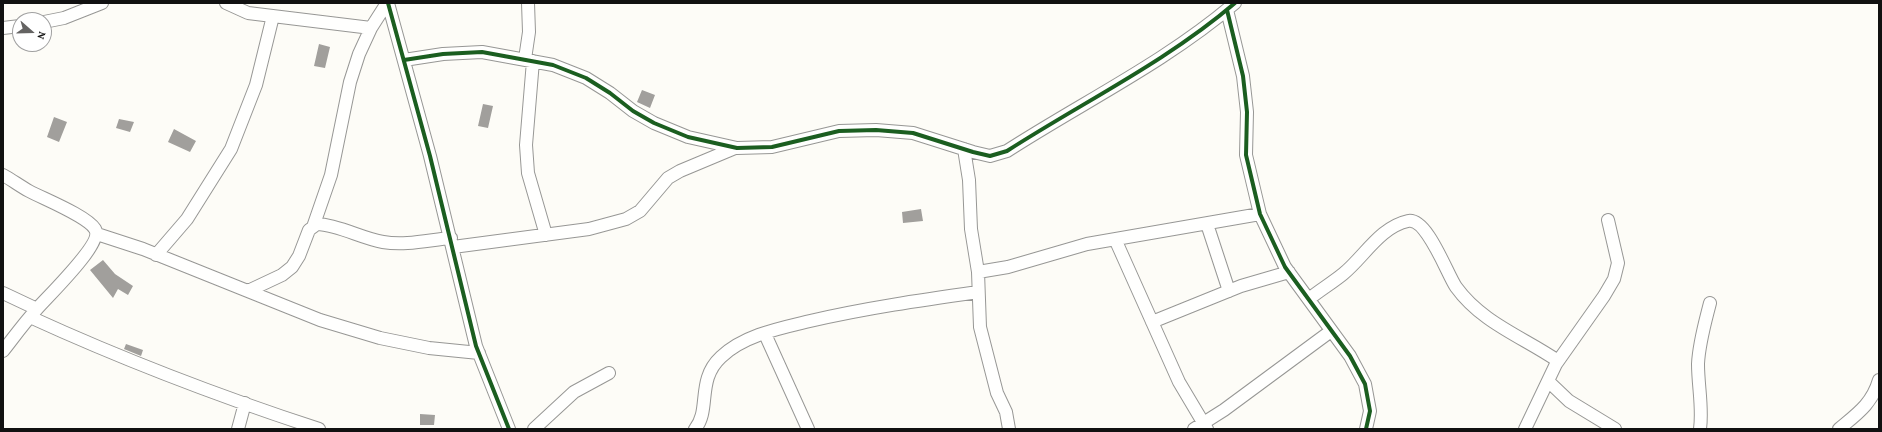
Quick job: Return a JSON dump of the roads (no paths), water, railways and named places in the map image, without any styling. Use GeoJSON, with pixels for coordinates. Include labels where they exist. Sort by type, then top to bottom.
{"type":"FeatureCollection","features":[{"type":"Feature","properties":{"kind":"street"},"geometry":{"type":"LineString","coordinates":[[52,20],[64,18],[102,3]]}},
{"type":"Feature","properties":{"kind":"street"},"geometry":{"type":"LineString","coordinates":[[226,3],[248,13],[371,28]]}},
{"type":"Feature","properties":{"kind":"street"},"geometry":{"type":"LineString","coordinates":[[313,227],[331,175],[350,82],[359,54],[371,28],[388,3]]}},
{"type":"Feature","properties":{"kind":"street"},"geometry":{"type":"LineString","coordinates":[[388,3],[452,243],[479,352],[509,429]]}},
{"type":"Feature","properties":{"kind":"street"},"geometry":{"type":"LineString","coordinates":[[528,3],[530,8],[526,145],[528,173],[546,235]]}},
{"type":"Feature","properties":{"kind":"street"},"geometry":{"type":"LineString","coordinates":[[404,60],[443,54],[482,52],[553,65],[586,78],[610,93],[633,111],[654,123],[688,137],[735,148],[772,147],[839,131],[876,130],[913,133],[990,156],[1007,151],[1162,56],[1231,6],[1243,76],[1247,112],[1246,155],[1260,214],[1289,272],[1350,356],[1365,384],[1370,411],[1366,429]]}},
{"type":"Feature","properties":{"kind":"street"},"geometry":{"type":"LineString","coordinates":[[156,255],[187,219],[231,149],[256,85],[273,16]]}},
{"type":"Feature","properties":{"kind":"street"},"geometry":{"type":"LineString","coordinates":[[248,291],[282,275],[292,267],[309,230],[317,224],[328,226],[353,235],[384,242],[406,243],[452,243],[546,235],[589,229],[626,219],[640,211],[668,178],[680,171],[735,148]]}},
{"type":"Feature","properties":{"kind":"street"},"geometry":{"type":"LineString","coordinates":[[964,149],[969,180],[971,229],[978,272],[980,327],[997,394],[1006,412],[1009,429]]}},
{"type":"Feature","properties":{"kind":"street"},"geometry":{"type":"LineString","coordinates":[[3,175],[78,215],[90,223],[96,229],[97,234],[91,247],[71,272],[33,313],[3,351]]}},
{"type":"Feature","properties":{"kind":"street"},"geometry":{"type":"LineString","coordinates":[[978,272],[1008,267],[1087,244],[1260,214]]}},
{"type":"Feature","properties":{"kind":"street"},"geometry":{"type":"LineString","coordinates":[[1526,429],[1558,361],[1604,296],[1614,279],[1618,263],[1608,220]]}},
{"type":"Feature","properties":{"kind":"street"},"geometry":{"type":"LineString","coordinates":[[1309,299],[1344,274],[1366,250],[1392,228],[1409,221],[1414,221],[1423,228],[1456,286],[1472,307],[1489,320],[1558,361]]}},
{"type":"Feature","properties":{"kind":"street"},"geometry":{"type":"LineString","coordinates":[[1207,224],[1229,291]]}},
{"type":"Feature","properties":{"kind":"street"},"geometry":{"type":"LineString","coordinates":[[97,234],[156,255],[320,320],[380,338],[429,348],[479,352]]}},
{"type":"Feature","properties":{"kind":"street"},"geometry":{"type":"LineString","coordinates":[[1115,239],[1179,382],[1201,427],[1331,331]]}},
{"type":"Feature","properties":{"kind":"street"},"geometry":{"type":"LineString","coordinates":[[1152,322],[1229,291],[1289,272]]}},
{"type":"Feature","properties":{"kind":"street"},"geometry":{"type":"LineString","coordinates":[[694,429],[698,425],[702,414],[706,380],[714,365],[721,356],[742,341],[788,326],[888,305],[978,292]]}},
{"type":"Feature","properties":{"kind":"street"},"geometry":{"type":"LineString","coordinates":[[3,293],[33,313],[94,346],[245,403],[319,429]]}},
{"type":"Feature","properties":{"kind":"street"},"geometry":{"type":"LineString","coordinates":[[1700,429],[1698,363],[1702,332],[1710,303]]}},
{"type":"Feature","properties":{"kind":"street"},"geometry":{"type":"LineString","coordinates":[[765,334],[808,429]]}},
{"type":"Feature","properties":{"kind":"street"},"geometry":{"type":"LineString","coordinates":[[534,429],[574,392],[609,373]]}},
{"type":"Feature","properties":{"kind":"street"},"geometry":{"type":"LineString","coordinates":[[1839,429],[1868,404],[1876,390],[1879,380]]}},
{"type":"Feature","properties":{"kind":"street"},"geometry":{"type":"LineString","coordinates":[[1548,381],[1569,401],[1615,429]]}},
{"type":"Feature","properties":{"kind":"street"},"geometry":{"type":"LineString","coordinates":[[238,429],[245,403]]}}]}
